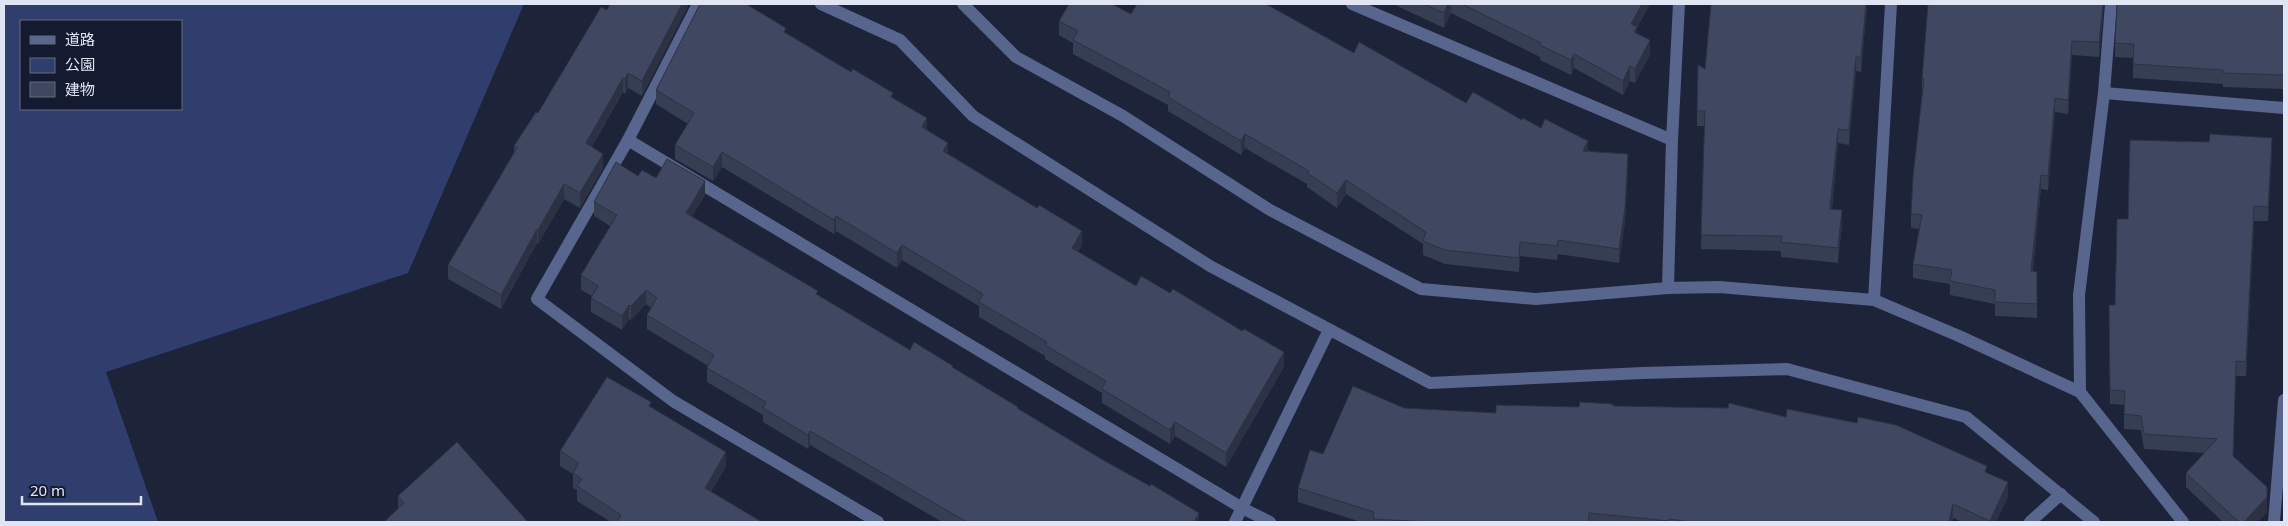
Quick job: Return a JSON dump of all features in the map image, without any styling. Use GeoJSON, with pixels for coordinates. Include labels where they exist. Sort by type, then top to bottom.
{"type":"FeatureCollection","features":[{"type":"Feature","properties":{"kind":"street"},"geometry":{"type":"LineString","coordinates":[[698,4],[628,140],[537,299],[673,401],[878,522]]}},
{"type":"Feature","properties":{"kind":"street"},"geometry":{"type":"LineString","coordinates":[[821,4],[900,40],[973,116],[1210,266],[1430,383],[1787,369],[1966,417],[2094,522]]}},
{"type":"Feature","properties":{"kind":"street"},"geometry":{"type":"LineString","coordinates":[[963,4],[1016,57],[1123,116],[1270,210],[1421,289],[1536,299],[1668,288],[1719,286],[1874,300],[1959,336],[2080,392],[2184,522]]}},
{"type":"Feature","properties":{"kind":"street"},"geometry":{"type":"LineString","coordinates":[[1352,4],[1672,140]]}},
{"type":"Feature","properties":{"kind":"street"},"geometry":{"type":"LineString","coordinates":[[1668,288],[1672,140],[1680,4]]}},
{"type":"Feature","properties":{"kind":"street"},"geometry":{"type":"LineString","coordinates":[[1874,300],[1891,4]]}},
{"type":"Feature","properties":{"kind":"street"},"geometry":{"type":"LineString","coordinates":[[2080,392],[2078,295],[2104,93],[2111,4]]}},
{"type":"Feature","properties":{"kind":"street"},"geometry":{"type":"LineString","coordinates":[[2104,93],[2284,108]]}},
{"type":"Feature","properties":{"kind":"street"},"geometry":{"type":"LineString","coordinates":[[628,140],[1242,508],[1270,522]]}},
{"type":"Feature","properties":{"kind":"street"},"geometry":{"type":"LineString","coordinates":[[1235,522],[1329,330]]}},
{"type":"Feature","properties":{"kind":"street"},"geometry":{"type":"LineString","coordinates":[[2274,522],[2284,400]]}},
{"type":"Feature","properties":{"kind":"street"},"geometry":{"type":"LineString","coordinates":[[2030,522],[2061,494]]}},
{"type":"Feature","properties":{"kind":"green space"},"geometry":{"type":"Polygon","coordinates":[[[4,4],[524,4],[408,273],[106,372],[158,522],[4,522],[4,4]]]}},
{"type":"Feature","properties":{"kind":"building"},"geometry":{"type":"Polygon","coordinates":[[[610,4],[682,4],[642,81],[628,73],[625,79],[623,78],[586,143],[603,154],[580,193],[564,184],[501,295],[448,265],[517,148],[514,146],[536,112],[538,113],[601,7],[607,10],[610,4]]]}},
{"type":"Feature","properties":{"kind":"building"},"geometry":{"type":"Polygon","coordinates":[[[700,4],[746,4],[786,28],[784,32],[851,72],[853,69],[893,93],[891,97],[927,118],[922,127],[948,143],[943,151],[1037,208],[1039,205],[1082,231],[1072,248],[1136,286],[1141,276],[1170,293],[1173,289],[1242,331],[1244,329],[1284,352],[1226,453],[1175,422],[1170,430],[1102,389],[1106,381],[1045,345],[1047,342],[979,302],[983,294],[902,245],[897,253],[836,216],[834,220],[722,152],[713,167],[675,145],[694,113],[656,90],[700,4]]]}},
{"type":"Feature","properties":{"kind":"building"},"geometry":{"type":"Polygon","coordinates":[[[1069,4],[1112,4],[1131,14],[1137,4],[1266,4],[1354,53],[1359,42],[1466,103],[1473,92],[1522,120],[1523,118],[1541,128],[1545,119],[1588,141],[1583,151],[1628,154],[1625,208],[1619,249],[1558,240],[1557,246],[1520,242],[1519,258],[1445,250],[1423,241],[1426,232],[1346,180],[1337,193],[1307,173],[1309,171],[1245,134],[1241,141],[1168,97],[1170,92],[1073,40],[1078,31],[1059,21],[1069,4]]]}},
{"type":"Feature","properties":{"kind":"building"},"geometry":{"type":"Polygon","coordinates":[[[1424,4],[1448,4],[1444,13],[1424,4]]]}},
{"type":"Feature","properties":{"kind":"building"},"geometry":{"type":"Polygon","coordinates":[[[1462,4],[1642,4],[1631,24],[1637,27],[1634,32],[1650,40],[1635,69],[1630,66],[1623,81],[1574,54],[1571,60],[1462,4]]]}},
{"type":"Feature","properties":{"kind":"building"},"geometry":{"type":"Polygon","coordinates":[[[1711,4],[1866,4],[1861,57],[1856,57],[1849,130],[1838,129],[1830,209],[1842,210],[1838,248],[1781,242],[1782,236],[1701,235],[1705,111],[1697,111],[1698,65],[1705,69],[1711,4]]]}},
{"type":"Feature","properties":{"kind":"building"},"geometry":{"type":"Polygon","coordinates":[[[1928,4],[2103,4],[2099,42],[2072,41],[2068,100],[2055,98],[2048,176],[2041,175],[2031,271],[2037,272],[2037,304],[1995,302],[1995,290],[1950,281],[1952,270],[1913,264],[1922,215],[1911,214],[1913,176],[1924,79],[1922,79],[1928,4]]]}},
{"type":"Feature","properties":{"kind":"building"},"geometry":{"type":"Polygon","coordinates":[[[2117,4],[2284,4],[2284,75],[2223,73],[2223,70],[2133,64],[2134,44],[2115,43],[2117,4]]]}},
{"type":"Feature","properties":{"kind":"building"},"geometry":{"type":"Polygon","coordinates":[[[2210,134],[2272,138],[2268,207],[2254,206],[2246,362],[2236,361],[2233,456],[2267,487],[2267,497],[2244,522],[2239,522],[2186,473],[2217,439],[2144,434],[2141,416],[2124,414],[2125,391],[2110,390],[2109,305],[2115,305],[2117,219],[2128,219],[2130,140],[2209,142],[2210,134]]]}},
{"type":"Feature","properties":{"kind":"building"},"geometry":{"type":"Polygon","coordinates":[[[667,159],[705,181],[686,213],[818,291],[816,294],[910,350],[914,342],[1103,460],[1150,486],[1151,484],[1199,513],[1194,522],[967,522],[810,431],[808,435],[763,408],[766,402],[707,368],[714,355],[647,315],[657,298],[646,290],[631,306],[629,305],[622,316],[591,298],[598,286],[581,275],[617,215],[594,202],[616,162],[638,176],[642,170],[656,178],[667,159]]]}},
{"type":"Feature","properties":{"kind":"building"},"geometry":{"type":"Polygon","coordinates":[[[607,377],[651,402],[649,406],[726,452],[705,488],[762,522],[617,522],[621,515],[577,486],[582,479],[573,473],[579,463],[560,451],[607,377]]]}},
{"type":"Feature","properties":{"kind":"building"},"geometry":{"type":"Polygon","coordinates":[[[1353,386],[1404,408],[1496,413],[1496,405],[1579,407],[1580,402],[1613,404],[1613,406],[1728,408],[1729,403],[1786,417],[1787,409],[1857,423],[1858,417],[1896,425],[1987,466],[1985,472],[2008,482],[1990,521],[1953,504],[1949,522],[1692,522],[1589,513],[1588,522],[1432,522],[1373,519],[1374,512],[1298,488],[1310,450],[1323,454],[1353,386]]]}},
{"type":"Feature","properties":{"kind":"building"},"geometry":{"type":"Polygon","coordinates":[[[457,442],[528,522],[384,522],[404,503],[398,496],[457,442]]]}}]}
